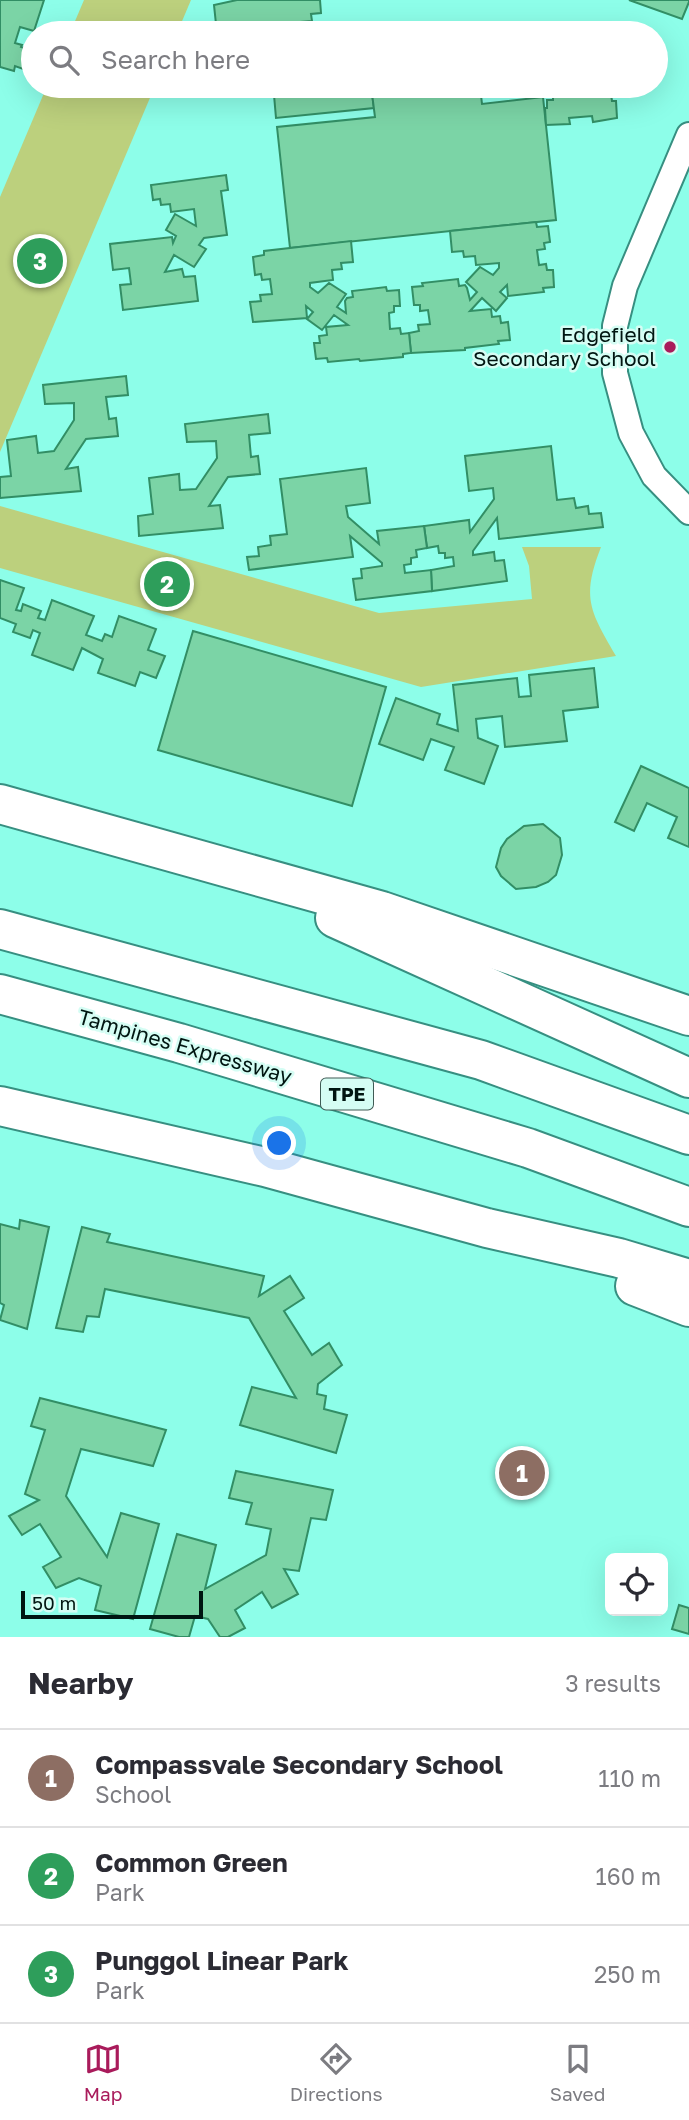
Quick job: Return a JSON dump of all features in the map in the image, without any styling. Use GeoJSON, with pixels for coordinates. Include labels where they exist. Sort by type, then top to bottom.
{"type":"FeatureCollection","features":[{"type":"Feature","properties":{"kind":"highway"},"geometry":{"type":"LineString","coordinates":[[0,804],[382,911],[689,1016]]}},
{"type":"Feature","properties":{"kind":"highway"},"geometry":{"type":"LineString","coordinates":[[137,842],[332,916],[689,1078]]}},
{"type":"Feature","properties":{"kind":"highway"},"geometry":{"type":"LineString","coordinates":[[0,929],[481,1059],[689,1135]]}},
{"type":"Feature","properties":{"kind":"highway","name":"Tampines Expressway"},"geometry":{"type":"LineString","coordinates":[[0,994],[179,1043],[528,1148],[689,1207]]}},
{"type":"Feature","properties":{"kind":"highway"},"geometry":{"type":"LineString","coordinates":[[0,1106],[265,1167],[486,1228],[619,1258],[689,1279]]}},
{"type":"Feature","properties":{"kind":"highway"},"geometry":{"type":"LineString","coordinates":[[486,1228],[689,1307]]}},
{"type":"Feature","properties":{"kind":"street"},"geometry":{"type":"LineString","coordinates":[[689,135],[625,286],[615,326],[615,373],[624,414],[641,455],[654,476],[689,512]]}},
{"type":"Feature","properties":{"kind":"green space"},"geometry":{"type":"Polygon","coordinates":[[[84,0],[191,0],[182,21],[75,21],[84,0]]]}},
{"type":"Feature","properties":{"kind":"green space"},"geometry":{"type":"Polygon","coordinates":[[[42,98],[150,98],[0,452],[0,197],[42,98]]]}},
{"type":"Feature","properties":{"kind":"green space"},"geometry":{"type":"Polygon","coordinates":[[[0,506],[379,613],[532,599],[529,566],[522,547],[601,547],[591,579],[591,604],[616,656],[421,687],[0,568],[0,506]]]}},
{"type":"Feature","properties":{"kind":"building"},"geometry":{"type":"Polygon","coordinates":[[[0,0],[44,0],[37,21],[21,21],[15,43],[21,45],[21,68],[15,66],[14,71],[0,67],[0,0]]]}},
{"type":"Feature","properties":{"kind":"building"},"geometry":{"type":"Polygon","coordinates":[[[237,0],[320,0],[321,13],[311,14],[312,21],[216,21],[214,5],[237,0]]]}},
{"type":"Feature","properties":{"kind":"building"},"geometry":{"type":"Polygon","coordinates":[[[629,0],[689,0],[689,2],[682,19],[629,0]]]}},
{"type":"Feature","properties":{"kind":"building"},"geometry":{"type":"Polygon","coordinates":[[[274,98],[373,98],[374,108],[276,118],[274,98]]]}},
{"type":"Feature","properties":{"kind":"building"},"geometry":{"type":"Polygon","coordinates":[[[373,98],[481,98],[482,104],[543,98],[556,220],[290,248],[277,127],[375,117],[373,98]]]}},
{"type":"Feature","properties":{"kind":"building"},"geometry":{"type":"Polygon","coordinates":[[[612,98],[612,101],[616,101],[617,118],[593,122],[592,116],[569,118],[570,124],[546,125],[547,100],[612,98]]]}},
{"type":"Feature","properties":{"kind":"building"},"geometry":{"type":"Polygon","coordinates":[[[226,175],[228,190],[221,191],[227,235],[204,238],[199,245],[206,249],[194,267],[174,255],[165,272],[182,269],[184,277],[195,276],[198,301],[123,310],[120,285],[131,284],[129,268],[113,270],[110,244],[172,237],[173,243],[176,236],[166,230],[175,214],[196,226],[194,209],[171,212],[170,204],[161,205],[160,199],[153,200],[151,185],[226,175]]]}},
{"type":"Feature","properties":{"kind":"building"},"geometry":{"type":"Polygon","coordinates":[[[536,222],[537,227],[548,226],[550,242],[544,243],[545,249],[537,250],[539,265],[546,264],[547,270],[553,270],[554,287],[543,288],[544,292],[508,296],[507,285],[500,292],[507,298],[496,311],[482,298],[470,311],[491,309],[492,317],[500,316],[501,323],[508,322],[510,340],[465,350],[411,353],[409,333],[419,331],[418,325],[430,324],[428,310],[420,311],[420,305],[414,305],[412,287],[423,286],[422,283],[458,279],[459,286],[465,285],[467,288],[470,300],[477,292],[466,282],[480,267],[493,275],[499,268],[499,263],[476,265],[475,256],[464,257],[463,251],[452,252],[450,231],[536,222]]]}},
{"type":"Feature","properties":{"kind":"building"},"geometry":{"type":"Polygon","coordinates":[[[351,241],[353,262],[341,263],[342,269],[332,270],[333,280],[310,283],[310,287],[318,293],[329,283],[346,294],[337,307],[346,313],[345,301],[353,297],[352,291],[386,287],[387,291],[399,290],[400,306],[394,306],[394,312],[389,313],[390,329],[400,328],[401,334],[409,333],[411,353],[403,354],[403,357],[360,361],[328,362],[327,358],[316,359],[314,343],[320,343],[319,336],[327,335],[326,327],[348,325],[334,315],[322,330],[307,319],[313,312],[306,306],[307,318],[253,322],[250,302],[261,301],[260,295],[272,294],[270,279],[262,280],[261,274],[255,275],[253,257],[264,255],[264,251],[351,241]]]}},
{"type":"Feature","properties":{"kind":"building"},"geometry":{"type":"Polygon","coordinates":[[[126,376],[128,395],[106,397],[109,419],[116,418],[118,436],[86,439],[66,469],[78,467],[81,491],[0,498],[0,477],[11,476],[7,440],[36,436],[38,453],[54,451],[74,420],[74,403],[45,404],[43,385],[126,376]]]}},
{"type":"Feature","properties":{"kind":"building"},"geometry":{"type":"Polygon","coordinates":[[[268,414],[270,433],[249,435],[251,457],[258,456],[260,474],[228,477],[209,506],[220,505],[223,528],[139,536],[138,516],[153,514],[149,478],[179,474],[180,490],[196,489],[217,458],[216,441],[187,442],[185,424],[268,414]]]}},
{"type":"Feature","properties":{"kind":"building"},"geometry":{"type":"Polygon","coordinates":[[[551,446],[557,500],[574,498],[576,508],[588,506],[589,514],[601,513],[603,527],[499,539],[497,518],[473,551],[473,555],[494,552],[495,561],[504,560],[507,581],[432,591],[431,570],[454,566],[453,557],[445,558],[445,553],[439,553],[438,546],[427,548],[424,526],[469,520],[470,532],[494,499],[493,488],[469,491],[465,456],[551,446]]]}},
{"type":"Feature","properties":{"kind":"building"},"geometry":{"type":"Polygon","coordinates":[[[366,468],[370,503],[346,506],[348,517],[379,544],[377,531],[424,526],[427,548],[416,550],[417,557],[411,558],[411,564],[404,565],[405,573],[431,570],[432,591],[356,600],[353,579],[362,578],[361,569],[382,566],[382,563],[350,536],[353,557],[249,570],[247,557],[259,556],[258,547],[271,545],[270,536],[287,534],[280,479],[366,468]]]}},
{"type":"Feature","properties":{"kind":"building"},"geometry":{"type":"Polygon","coordinates":[[[0,580],[24,588],[16,610],[21,611],[23,604],[41,611],[38,618],[45,620],[52,600],[94,616],[86,635],[102,641],[105,634],[112,637],[119,616],[156,629],[148,650],[165,656],[156,678],[140,672],[135,686],[98,673],[103,659],[82,648],[73,670],[32,655],[40,633],[33,630],[30,638],[13,632],[16,624],[0,618],[0,580]]]}},
{"type":"Feature","properties":{"kind":"building"},"geometry":{"type":"Polygon","coordinates":[[[193,631],[386,687],[352,806],[158,750],[193,631]]]}},
{"type":"Feature","properties":{"kind":"building"},"geometry":{"type":"Polygon","coordinates":[[[594,668],[598,707],[563,711],[567,741],[505,747],[502,716],[476,719],[478,738],[498,746],[484,784],[445,770],[454,747],[431,739],[423,760],[379,744],[396,698],[440,714],[437,724],[458,731],[453,685],[517,678],[519,697],[531,696],[529,675],[594,668]]]}},
{"type":"Feature","properties":{"kind":"building"},"geometry":{"type":"Polygon","coordinates":[[[641,766],[689,788],[689,847],[668,838],[677,817],[647,803],[634,831],[615,822],[641,766]]]}},
{"type":"Feature","properties":{"kind":"building"},"geometry":{"type":"Polygon","coordinates":[[[543,824],[560,838],[562,855],[556,875],[536,887],[516,889],[501,876],[496,867],[501,848],[507,839],[524,826],[543,824]]]}},
{"type":"Feature","properties":{"kind":"building"},"geometry":{"type":"Polygon","coordinates":[[[20,1220],[49,1227],[27,1329],[0,1320],[4,1305],[0,1303],[0,1224],[19,1229],[20,1220]]]}},
{"type":"Feature","properties":{"kind":"building"},"geometry":{"type":"Polygon","coordinates":[[[82,1227],[110,1234],[107,1242],[264,1276],[259,1296],[290,1276],[304,1298],[284,1311],[312,1355],[329,1343],[342,1365],[318,1384],[317,1394],[326,1396],[324,1409],[347,1415],[336,1453],[240,1425],[252,1387],[296,1398],[249,1318],[105,1289],[99,1317],[87,1316],[83,1332],[56,1328],[82,1227]]]}},
{"type":"Feature","properties":{"kind":"building"},"geometry":{"type":"Polygon","coordinates":[[[40,1398],[166,1430],[153,1466],[81,1449],[66,1496],[107,1557],[121,1513],[159,1524],[133,1619],[95,1610],[101,1586],[79,1578],[56,1588],[43,1567],[61,1557],[40,1524],[22,1535],[9,1516],[39,1500],[25,1494],[45,1430],[31,1426],[40,1398]]]}},
{"type":"Feature","properties":{"kind":"building"},"geometry":{"type":"Polygon","coordinates":[[[236,1471],[333,1490],[326,1520],[311,1518],[299,1571],[284,1569],[298,1594],[272,1608],[262,1592],[235,1610],[245,1628],[228,1637],[220,1637],[208,1619],[195,1616],[189,1637],[150,1629],[177,1534],[216,1545],[205,1589],[266,1555],[271,1529],[246,1524],[252,1503],[229,1498],[236,1471]]]}},
{"type":"Feature","properties":{"kind":"building"},"geometry":{"type":"Polygon","coordinates":[[[679,1605],[689,1608],[689,1634],[672,1629],[679,1605]]]}},
{"type":"Feature","properties":{"kind":"place","name":"Punggol Linear Park"},"geometry":{"type":"Point","coordinates":[40,261]}},
{"type":"Feature","properties":{"kind":"place","name":"Edgefield Secondary School"},"geometry":{"type":"Point","coordinates":[670,347]}},
{"type":"Feature","properties":{"kind":"place","name":"Common Green"},"geometry":{"type":"Point","coordinates":[167,584]}},
{"type":"Feature","properties":{"kind":"place","name":"Compassvale Secondary School"},"geometry":{"type":"Point","coordinates":[522,1473]}}]}
